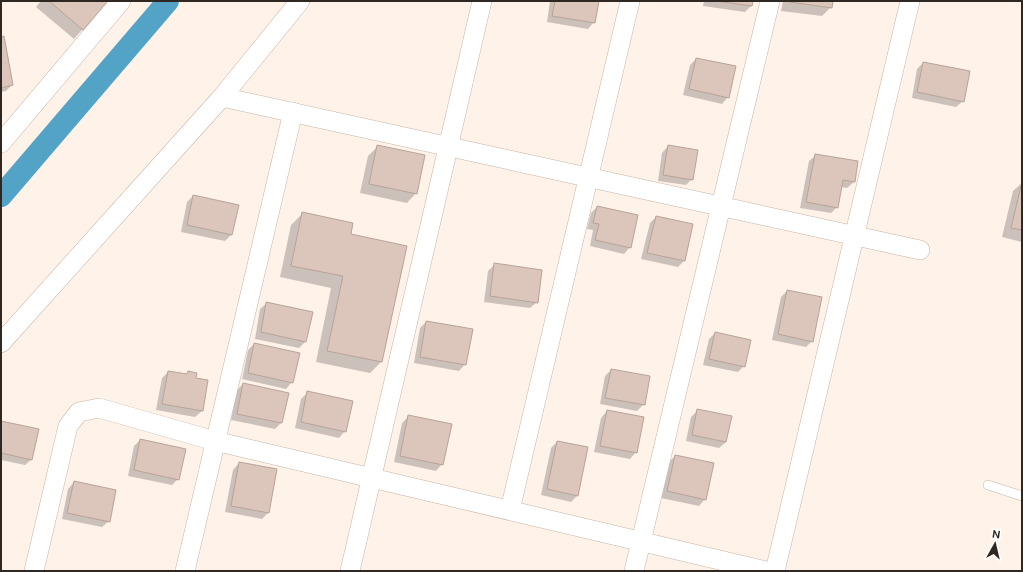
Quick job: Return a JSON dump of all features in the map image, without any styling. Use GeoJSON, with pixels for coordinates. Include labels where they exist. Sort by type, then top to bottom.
{"type":"FeatureCollection","features":[{"type":"Feature","properties":{"kind":"street"},"geometry":{"type":"LineString","coordinates":[[1,143],[121,1]]}},
{"type":"Feature","properties":{"kind":"street"},"geometry":{"type":"LineString","coordinates":[[1,343],[222,97],[300,1]]}},
{"type":"Feature","properties":{"kind":"street"},"geometry":{"type":"LineString","coordinates":[[350,571],[450,146],[482,1]]}},
{"type":"Feature","properties":{"kind":"street"},"geometry":{"type":"LineString","coordinates":[[510,510],[630,1]]}},
{"type":"Feature","properties":{"kind":"street"},"geometry":{"type":"LineString","coordinates":[[634,571],[770,1]]}},
{"type":"Feature","properties":{"kind":"street"},"geometry":{"type":"LineString","coordinates":[[775,571],[910,1]]}},
{"type":"Feature","properties":{"kind":"street"},"geometry":{"type":"LineString","coordinates":[[222,97],[920,250]]}},
{"type":"Feature","properties":{"kind":"street"},"geometry":{"type":"LineString","coordinates":[[185,571],[293,112]]}},
{"type":"Feature","properties":{"kind":"street"},"geometry":{"type":"LineString","coordinates":[[34,571],[68,426],[79,412],[99,408],[215,441],[766,571]]}},
{"type":"Feature","properties":{"kind":"lane"},"geometry":{"type":"LineString","coordinates":[[988,485],[1022,496]]}},
{"type":"Feature","properties":{"kind":"building"},"geometry":{"type":"Polygon","coordinates":[[[49,1],[108,1],[83,30],[49,1]]]}},
{"type":"Feature","properties":{"kind":"building"},"geometry":{"type":"Polygon","coordinates":[[[555,1],[599,1],[595,23],[552,16],[555,1]]]}},
{"type":"Feature","properties":{"kind":"building"},"geometry":{"type":"Polygon","coordinates":[[[716,1],[753,1],[752,6],[716,1]]]}},
{"type":"Feature","properties":{"kind":"building"},"geometry":{"type":"Polygon","coordinates":[[[790,1],[833,1],[832,8],[790,1]]]}},
{"type":"Feature","properties":{"kind":"building"},"geometry":{"type":"Polygon","coordinates":[[[4,36],[13,85],[1,88],[1,37],[4,36]]]}},
{"type":"Feature","properties":{"kind":"building"},"geometry":{"type":"Polygon","coordinates":[[[696,58],[736,66],[729,98],[689,89],[696,58]]]}},
{"type":"Feature","properties":{"kind":"building"},"geometry":{"type":"Polygon","coordinates":[[[923,62],[970,71],[964,102],[917,92],[923,62]]]}},
{"type":"Feature","properties":{"kind":"building"},"geometry":{"type":"Polygon","coordinates":[[[377,145],[425,155],[417,194],[369,184],[377,145]]]}},
{"type":"Feature","properties":{"kind":"building"},"geometry":{"type":"Polygon","coordinates":[[[668,145],[698,150],[693,180],[663,175],[668,145]]]}},
{"type":"Feature","properties":{"kind":"building"},"geometry":{"type":"Polygon","coordinates":[[[815,154],[858,161],[855,182],[843,180],[838,208],[806,202],[815,154]]]}},
{"type":"Feature","properties":{"kind":"building"},"geometry":{"type":"Polygon","coordinates":[[[1022,182],[1022,230],[1011,228],[1022,182]]]}},
{"type":"Feature","properties":{"kind":"building"},"geometry":{"type":"Polygon","coordinates":[[[193,195],[239,205],[232,235],[187,225],[193,195]]]}},
{"type":"Feature","properties":{"kind":"building"},"geometry":{"type":"Polygon","coordinates":[[[597,206],[638,215],[631,248],[595,240],[599,224],[593,223],[597,206]]]}},
{"type":"Feature","properties":{"kind":"building"},"geometry":{"type":"Polygon","coordinates":[[[302,212],[353,223],[351,234],[407,246],[382,362],[327,351],[343,276],[291,266],[302,212]]]}},
{"type":"Feature","properties":{"kind":"building"},"geometry":{"type":"Polygon","coordinates":[[[656,216],[693,224],[685,261],[647,253],[656,216]]]}},
{"type":"Feature","properties":{"kind":"building"},"geometry":{"type":"Polygon","coordinates":[[[494,263],[542,270],[538,303],[490,296],[494,263]]]}},
{"type":"Feature","properties":{"kind":"building"},"geometry":{"type":"Polygon","coordinates":[[[787,290],[822,297],[813,342],[778,334],[787,290]]]}},
{"type":"Feature","properties":{"kind":"building"},"geometry":{"type":"Polygon","coordinates":[[[266,302],[313,312],[306,342],[261,332],[266,302]]]}},
{"type":"Feature","properties":{"kind":"building"},"geometry":{"type":"Polygon","coordinates":[[[426,321],[473,329],[466,365],[420,357],[426,321]]]}},
{"type":"Feature","properties":{"kind":"building"},"geometry":{"type":"Polygon","coordinates":[[[715,332],[751,340],[745,367],[709,359],[715,332]]]}},
{"type":"Feature","properties":{"kind":"building"},"geometry":{"type":"Polygon","coordinates":[[[254,343],[300,353],[293,383],[248,373],[254,343]]]}},
{"type":"Feature","properties":{"kind":"building"},"geometry":{"type":"Polygon","coordinates":[[[611,369],[650,376],[645,405],[605,398],[611,369]]]}},
{"type":"Feature","properties":{"kind":"building"},"geometry":{"type":"Polygon","coordinates":[[[168,371],[187,374],[188,371],[197,373],[196,378],[208,380],[203,411],[162,404],[168,371]]]}},
{"type":"Feature","properties":{"kind":"building"},"geometry":{"type":"Polygon","coordinates":[[[243,383],[289,393],[282,423],[237,414],[243,383]]]}},
{"type":"Feature","properties":{"kind":"building"},"geometry":{"type":"Polygon","coordinates":[[[307,391],[353,401],[346,432],[301,422],[307,391]]]}},
{"type":"Feature","properties":{"kind":"building"},"geometry":{"type":"Polygon","coordinates":[[[697,409],[732,416],[726,442],[692,435],[697,409]]]}},
{"type":"Feature","properties":{"kind":"building"},"geometry":{"type":"Polygon","coordinates":[[[607,410],[644,417],[637,453],[600,446],[607,410]]]}},
{"type":"Feature","properties":{"kind":"building"},"geometry":{"type":"Polygon","coordinates":[[[408,415],[452,424],[443,465],[400,456],[408,415]]]}},
{"type":"Feature","properties":{"kind":"building"},"geometry":{"type":"Polygon","coordinates":[[[1,421],[39,429],[32,460],[1,453],[1,421]]]}},
{"type":"Feature","properties":{"kind":"building"},"geometry":{"type":"Polygon","coordinates":[[[140,439],[186,449],[179,480],[134,470],[140,439]]]}},
{"type":"Feature","properties":{"kind":"building"},"geometry":{"type":"Polygon","coordinates":[[[557,441],[588,447],[578,496],[547,489],[557,441]]]}},
{"type":"Feature","properties":{"kind":"building"},"geometry":{"type":"Polygon","coordinates":[[[675,455],[714,463],[706,500],[667,491],[675,455]]]}},
{"type":"Feature","properties":{"kind":"building"},"geometry":{"type":"Polygon","coordinates":[[[239,462],[277,469],[269,513],[231,506],[239,462]]]}},
{"type":"Feature","properties":{"kind":"building"},"geometry":{"type":"Polygon","coordinates":[[[74,481],[116,490],[110,522],[67,513],[74,481]]]}},
{"type":"Feature","properties":{"kind":"waterway"},"geometry":{"type":"LineString","coordinates":[[1,196],[168,1]]}}]}
